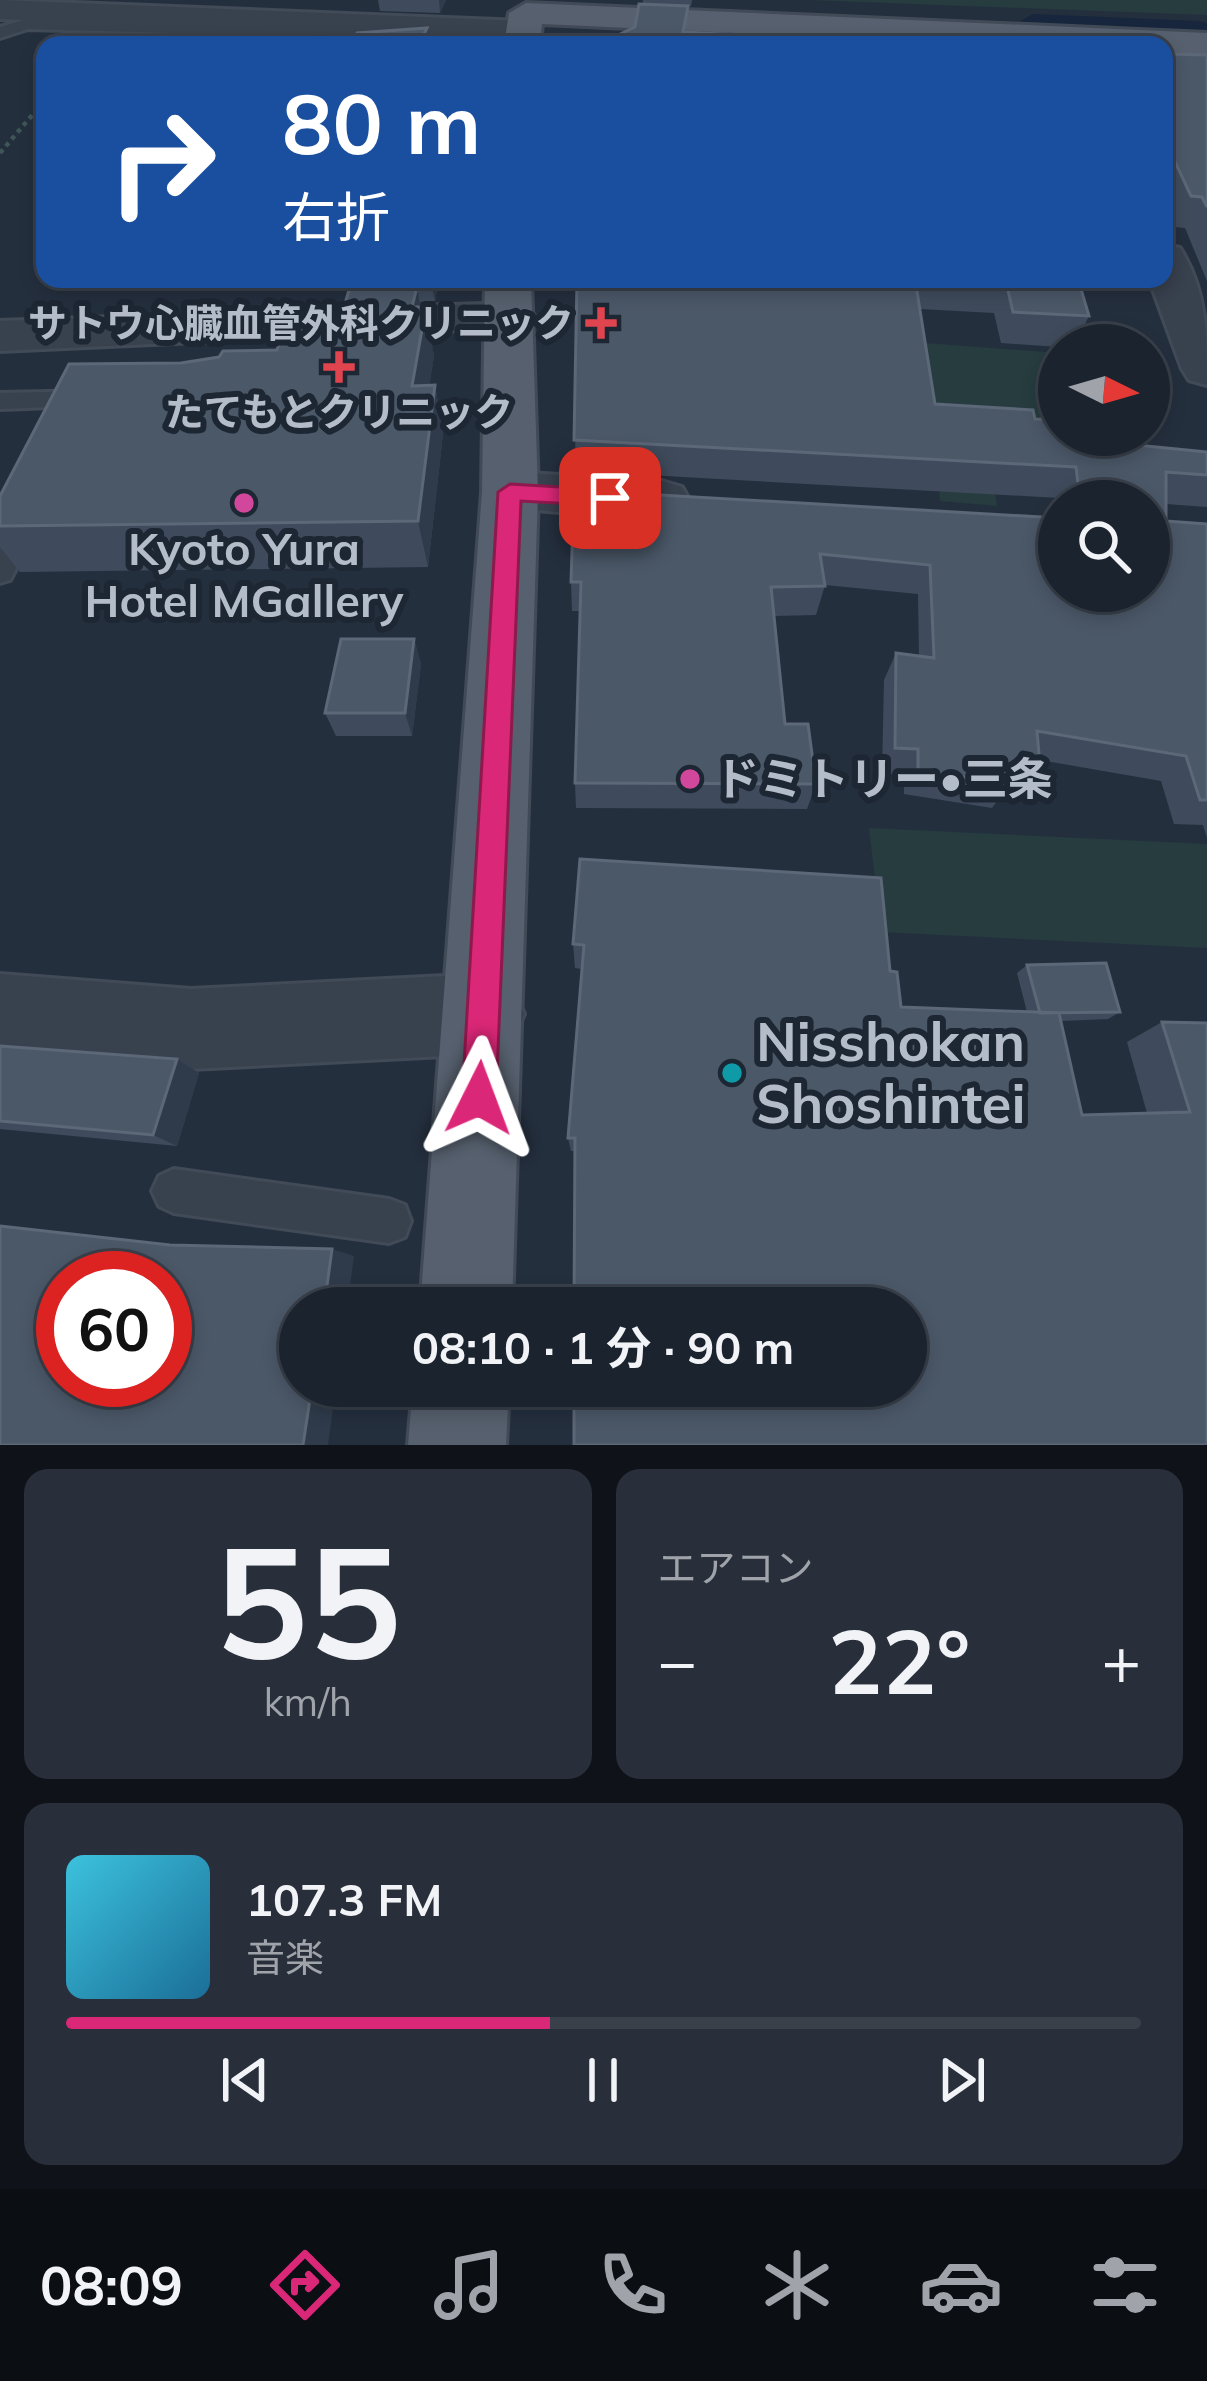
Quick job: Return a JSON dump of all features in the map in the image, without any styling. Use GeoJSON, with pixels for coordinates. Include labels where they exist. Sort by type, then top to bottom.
{"type":"FeatureCollection","features":[{"type":"Feature","properties":{"kind":"main road"},"geometry":{"type":"LineString","coordinates":[[525,22],[959,36]]}},
{"type":"Feature","properties":{"kind":"main road"},"geometry":{"type":"LineString","coordinates":[[525,22],[685,36]]}},
{"type":"Feature","properties":{"kind":"main road"},"geometry":{"type":"LineString","coordinates":[[1173,43],[1207,44]]}},
{"type":"Feature","properties":{"kind":"main road"},"geometry":{"type":"LineString","coordinates":[[1173,62],[1207,64]]}},
{"type":"Feature","properties":{"kind":"main road"},"geometry":{"type":"LineString","coordinates":[[467,1287],[510,492],[509,298]]}},
{"type":"Feature","properties":{"kind":"main road"},"geometry":{"type":"LineString","coordinates":[[458,1445],[460,1407]]}},
{"type":"Feature","properties":{"kind":"street"},"geometry":{"type":"LineString","coordinates":[[54,0],[525,22]]}},
{"type":"Feature","properties":{"kind":"street"},"geometry":{"type":"LineString","coordinates":[[0,8],[426,24],[525,22]]}},
{"type":"Feature","properties":{"kind":"street"},"geometry":{"type":"LineString","coordinates":[[1180,264],[1207,369]]}},
{"type":"Feature","properties":{"kind":"street"},"geometry":{"type":"LineString","coordinates":[[0,336],[509,298]]}},
{"type":"Feature","properties":{"kind":"street"},"geometry":{"type":"LineString","coordinates":[[510,492],[706,503]]}},
{"type":"Feature","properties":{"kind":"street"},"geometry":{"type":"LineString","coordinates":[[0,1014],[191,1029],[484,1014]]}},
{"type":"Feature","properties":{"kind":"lane"},"geometry":{"type":"LineString","coordinates":[[0,33],[40,24],[336,36]]}},
{"type":"Feature","properties":{"kind":"lane"},"geometry":{"type":"LineString","coordinates":[[391,36],[426,24]]}},
{"type":"Feature","properties":{"kind":"lane"},"geometry":{"type":"LineString","coordinates":[[0,401],[81,410],[132,399]]}},
{"type":"Feature","properties":{"kind":"lane"},"geometry":{"type":"LineString","coordinates":[[0,572],[37,502]]}},
{"type":"Feature","properties":{"kind":"lane"},"geometry":{"type":"LineString","coordinates":[[174,1191],[389,1221]]}},
{"type":"Feature","properties":{"kind":"path"},"geometry":{"type":"LineString","coordinates":[[0,153],[36,109]]}},
{"type":"Feature","properties":{"kind":"green space"},"geometry":{"type":"Polygon","coordinates":[[[809,0],[1207,0],[1207,15],[809,0]]]}},
{"type":"Feature","properties":{"kind":"green space"},"geometry":{"type":"Polygon","coordinates":[[[925,343],[1038,351],[1038,447],[988,443],[997,506],[940,501],[925,343]]]}},
{"type":"Feature","properties":{"kind":"green space"},"geometry":{"type":"Polygon","coordinates":[[[869,828],[1207,844],[1207,948],[881,932],[869,828]]]}},
{"type":"Feature","properties":{"kind":"building"},"geometry":{"type":"Polygon","coordinates":[[[639,4],[688,6],[683,32],[758,36],[616,36],[635,27],[639,4]]]}},
{"type":"Feature","properties":{"kind":"building"},"geometry":{"type":"Polygon","coordinates":[[[427,28],[423,36],[357,33],[427,28]]]}},
{"type":"Feature","properties":{"kind":"building"},"geometry":{"type":"Polygon","coordinates":[[[1173,54],[1207,55],[1207,207],[1202,197],[1191,196],[1173,157],[1173,54]]]}},
{"type":"Feature","properties":{"kind":"building"},"geometry":{"type":"Polygon","coordinates":[[[417,288],[412,307],[426,307],[412,386],[435,385],[418,521],[0,526],[0,496],[69,364],[181,363],[219,357],[223,351],[277,350],[288,312],[344,307],[349,290],[417,288]]]}},
{"type":"Feature","properties":{"kind":"building"},"geometry":{"type":"Polygon","coordinates":[[[577,288],[916,288],[935,404],[1033,410],[1038,419],[1038,456],[1170,456],[1170,448],[1207,452],[1207,475],[1166,472],[1166,480],[1078,480],[1076,467],[574,440],[577,288]]]}},
{"type":"Feature","properties":{"kind":"building"},"geometry":{"type":"Polygon","coordinates":[[[1007,288],[1081,288],[1089,316],[1013,312],[1007,288]]]}},
{"type":"Feature","properties":{"kind":"building"},"geometry":{"type":"Polygon","coordinates":[[[574,490],[1038,517],[1038,612],[1170,612],[1170,521],[1207,524],[1207,800],[1200,800],[1186,756],[1037,731],[1041,777],[1010,771],[1010,784],[918,770],[918,749],[895,748],[896,653],[934,658],[930,565],[820,554],[825,586],[771,587],[785,724],[808,724],[816,784],[575,783],[581,582],[571,582],[574,490]]]}},
{"type":"Feature","properties":{"kind":"building"},"geometry":{"type":"Polygon","coordinates":[[[341,639],[414,639],[405,713],[325,713],[341,639]]]}},
{"type":"Feature","properties":{"kind":"building"},"geometry":{"type":"Polygon","coordinates":[[[580,859],[881,878],[890,971],[897,972],[901,1007],[1059,1013],[1082,1115],[1190,1112],[1162,1022],[1207,1023],[1207,1445],[574,1445],[574,1407],[927,1407],[927,1287],[574,1287],[575,1138],[568,1138],[584,945],[573,944],[580,859]]]}},
{"type":"Feature","properties":{"kind":"building"},"geometry":{"type":"Polygon","coordinates":[[[1106,963],[1120,1012],[1040,1013],[1027,965],[1106,963]]]}},
{"type":"Feature","properties":{"kind":"building"},"geometry":{"type":"Polygon","coordinates":[[[0,1046],[177,1059],[153,1135],[0,1121],[0,1046]]]}},
{"type":"Feature","properties":{"kind":"building"},"geometry":{"type":"Polygon","coordinates":[[[0,1226],[170,1245],[332,1249],[327,1287],[279,1287],[279,1407],[309,1407],[303,1445],[0,1445],[0,1226]]]}},
{"type":"Feature","properties":{"kind":"waterway"},"geometry":{"type":"LineString","coordinates":[[1033,23],[1199,30],[1201,33],[1036,29],[1033,23]]}},
{"type":"Feature","properties":{"kind":"place","name":"サトウ心臓血管外科クリニック"},"geometry":{"type":"Point","coordinates":[601,323]}},
{"type":"Feature","properties":{"kind":"place","name":"たてもとクリニック"},"geometry":{"type":"Point","coordinates":[339,367]}},
{"type":"Feature","properties":{"kind":"place","name":"Kyoto Yura Hotel MGallery"},"geometry":{"type":"Point","coordinates":[244,503]}},
{"type":"Feature","properties":{"kind":"place","name":"ドミトリー•三条"},"geometry":{"type":"Point","coordinates":[690,779]}},
{"type":"Feature","properties":{"kind":"place","name":"Nisshokan Shoshintei"},"geometry":{"type":"Point","coordinates":[732,1073]}},
{"type":"Feature","properties":{"kind":"route"},"geometry":{"type":"LineString","coordinates":[[479,1098],[510,492],[610,498]]}}]}
